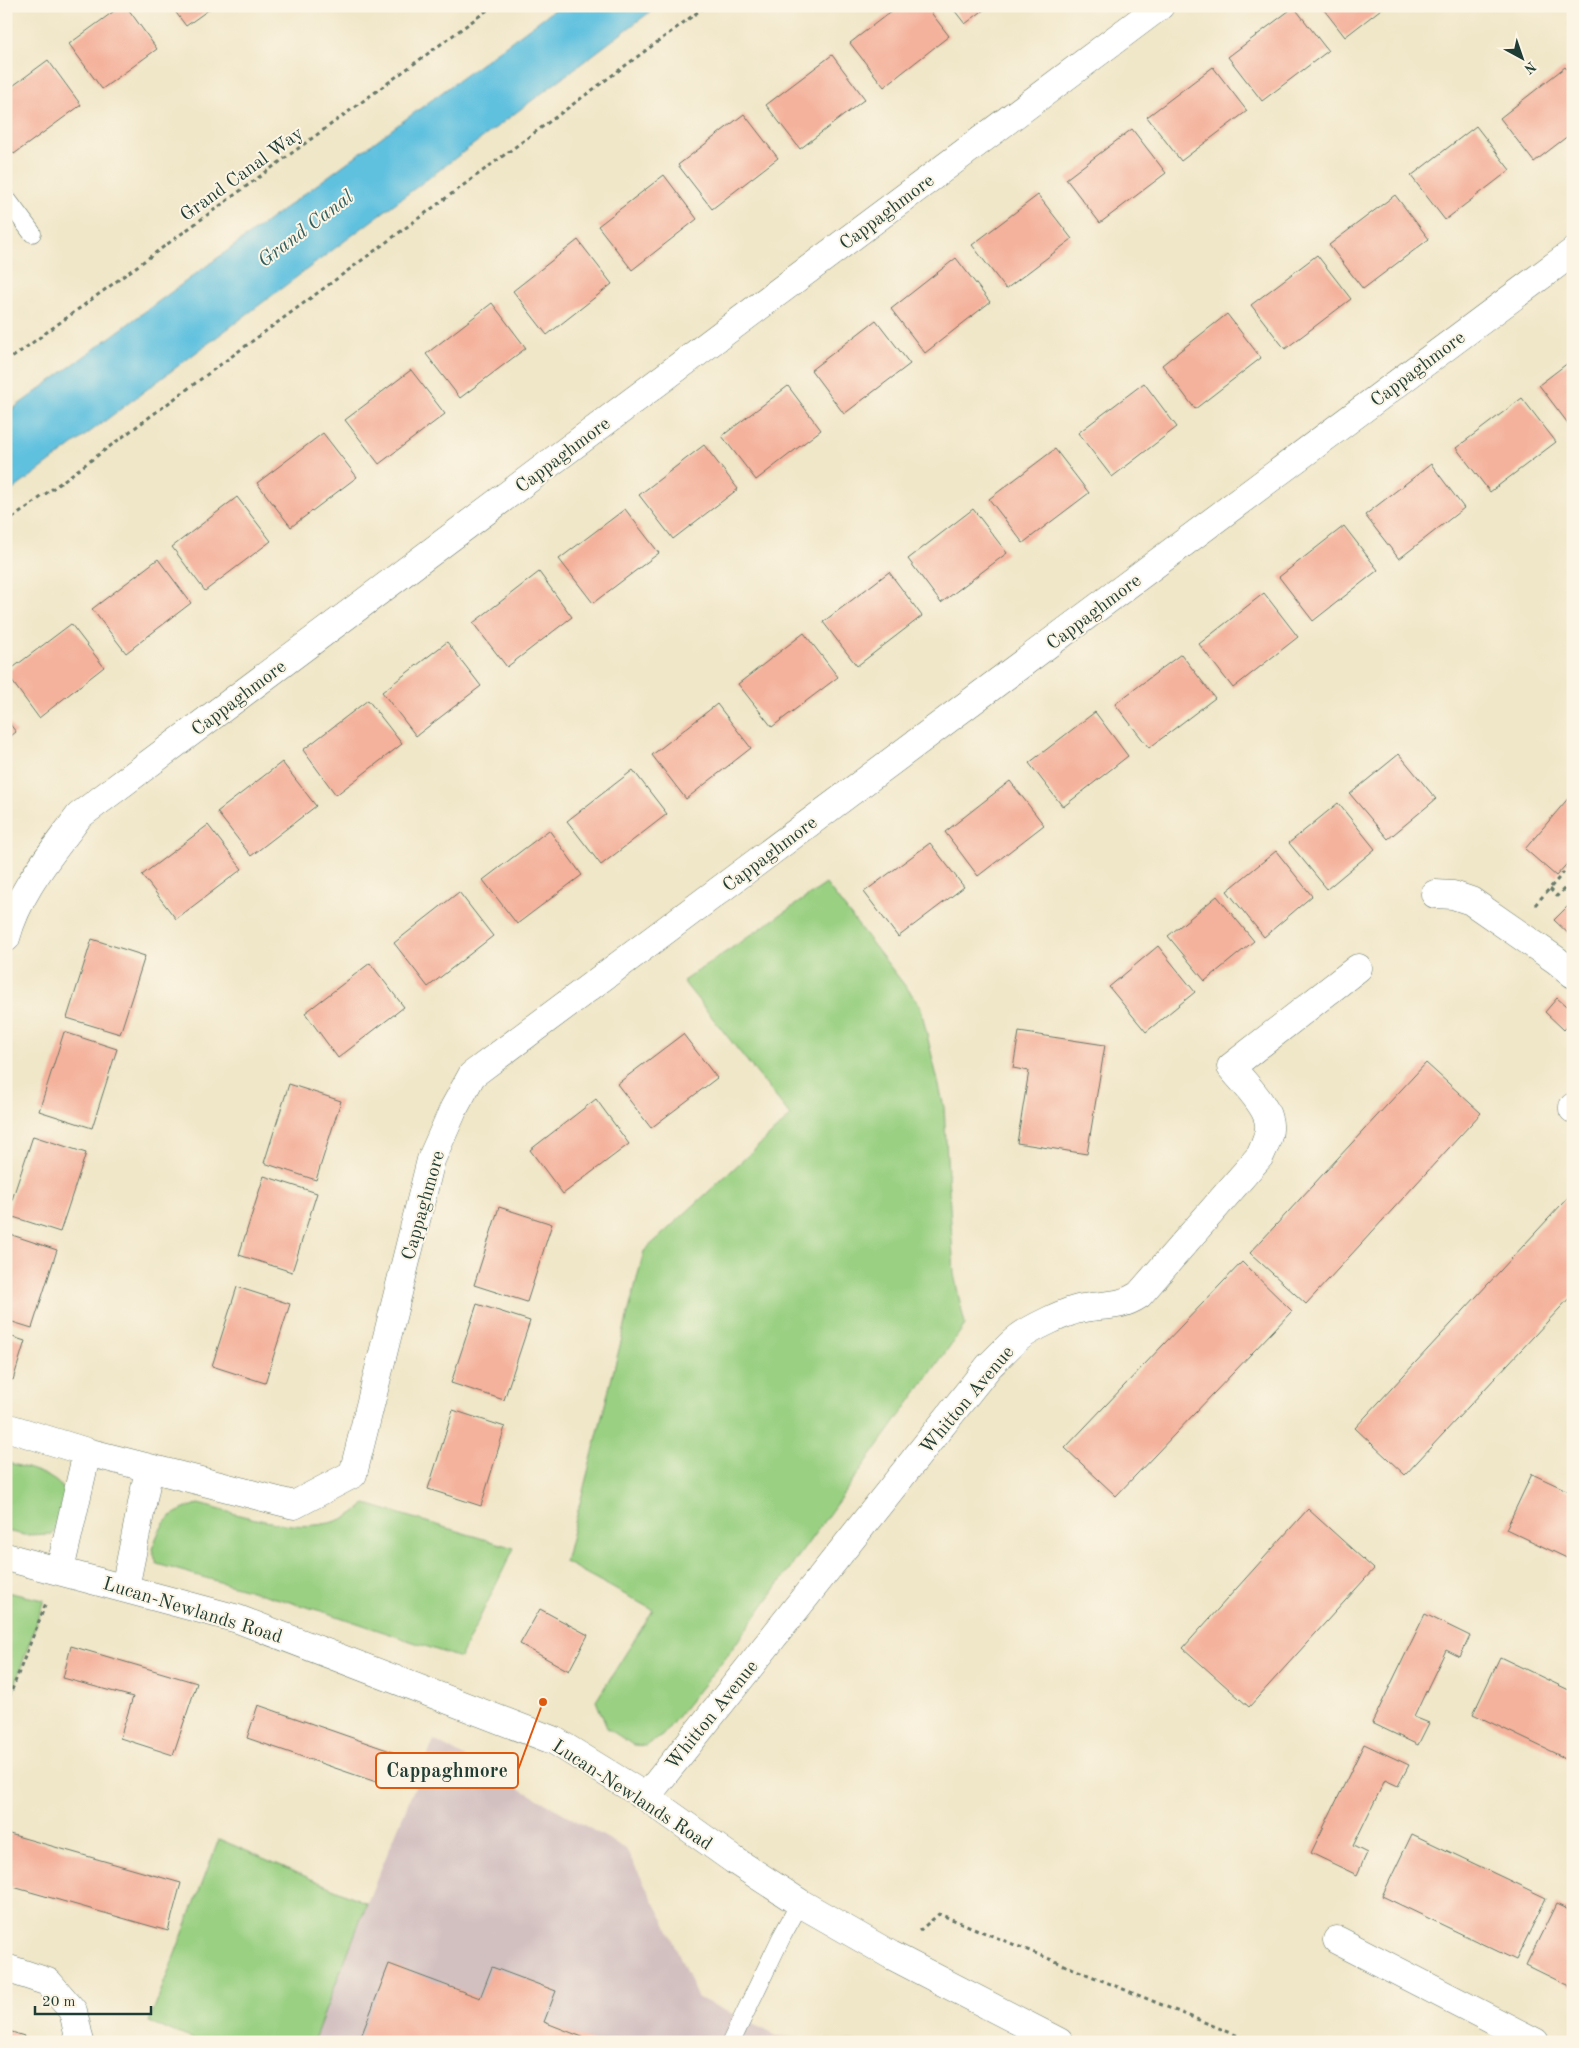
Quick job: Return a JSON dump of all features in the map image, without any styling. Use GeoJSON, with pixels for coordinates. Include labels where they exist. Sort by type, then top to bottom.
{"type":"FeatureCollection","features":[{"type":"Feature","properties":{"kind":"street","name":"Cappaghmore"},"geometry":{"type":"LineString","coordinates":[[6,938],[12,917],[30,881],[79,816],[1160,6]]}},
{"type":"Feature","properties":{"kind":"street","name":"Cappaghmore"},"geometry":{"type":"LineString","coordinates":[[6,1426],[149,1469],[210,1482],[294,1505],[353,1474],[432,1160],[454,1108],[472,1075],[1573,252]]}},
{"type":"Feature","properties":{"kind":"street"},"geometry":{"type":"LineString","coordinates":[[1435,894],[1453,895],[1471,901],[1573,974]]}},
{"type":"Feature","properties":{"kind":"street","name":"Whitton Avenue"},"geometry":{"type":"LineString","coordinates":[[646,1797],[990,1366],[1018,1338],[1048,1322],[1082,1308],[1127,1303],[1139,1295],[1260,1156],[1268,1140],[1269,1119],[1260,1103],[1231,1068],[1358,968]]}},
{"type":"Feature","properties":{"kind":"street"},"geometry":{"type":"LineString","coordinates":[[60,1570],[88,1452]]}},
{"type":"Feature","properties":{"kind":"street"},"geometry":{"type":"LineString","coordinates":[[125,1588],[149,1469]]}},
{"type":"Feature","properties":{"kind":"street","name":"Lucan-Newlands Road"},"geometry":{"type":"LineString","coordinates":[[6,1557],[238,1619],[555,1741],[646,1797],[734,1860],[800,1903],[891,1955],[1059,2042]]}},
{"type":"Feature","properties":{"kind":"street"},"geometry":{"type":"LineString","coordinates":[[1337,1940],[1535,2042]]}},
{"type":"Feature","properties":{"kind":"street"},"geometry":{"type":"LineString","coordinates":[[6,1968],[48,1982],[73,2012],[80,2042]]}},
{"type":"Feature","properties":{"kind":"lane"},"geometry":{"type":"LineString","coordinates":[[6,198],[32,233]]}},
{"type":"Feature","properties":{"kind":"lane"},"geometry":{"type":"LineString","coordinates":[[731,2042],[800,1903]]}},
{"type":"Feature","properties":{"kind":"path","name":"Grand Canal Way"},"geometry":{"type":"LineString","coordinates":[[6,362],[493,6]]}},
{"type":"Feature","properties":{"kind":"path"},"geometry":{"type":"LineString","coordinates":[[6,523],[706,6]]}},
{"type":"Feature","properties":{"kind":"path"},"geometry":{"type":"LineString","coordinates":[[1512,930],[1573,862]]}},
{"type":"Feature","properties":{"kind":"path"},"geometry":{"type":"LineString","coordinates":[[1550,889],[1557,896],[1573,880]]}},
{"type":"Feature","properties":{"kind":"path"},"geometry":{"type":"LineString","coordinates":[[6,1705],[48,1595]]}},
{"type":"Feature","properties":{"kind":"path"},"geometry":{"type":"LineString","coordinates":[[891,1955],[939,1914],[1253,2042]]}},
{"type":"Feature","properties":{"kind":"shaded area"},"geometry":{"type":"Polygon","coordinates":[[[434,1740],[626,1849],[667,1926],[697,1997],[777,2036],[864,2042],[313,2042],[367,1903],[434,1740]]]}},
{"type":"Feature","properties":{"kind":"green space"},"geometry":{"type":"Polygon","coordinates":[[[826,884],[920,1005],[944,1107],[954,1274],[965,1325],[729,1653],[662,1736],[645,1746],[633,1745],[607,1728],[596,1701],[653,1610],[565,1562],[644,1251],[791,1116],[683,981],[826,884]]]}},
{"type":"Feature","properties":{"kind":"green space"},"geometry":{"type":"Polygon","coordinates":[[[6,1462],[51,1478],[60,1485],[66,1494],[67,1505],[63,1518],[51,1534],[25,1535],[6,1531],[6,1462]]]}},
{"type":"Feature","properties":{"kind":"green space"},"geometry":{"type":"Polygon","coordinates":[[[198,1504],[273,1522],[311,1525],[330,1523],[347,1517],[366,1504],[514,1548],[460,1658],[328,1613],[157,1564],[152,1549],[163,1524],[180,1511],[198,1504]]]}},
{"type":"Feature","properties":{"kind":"green space"},"geometry":{"type":"Polygon","coordinates":[[[6,1592],[44,1600],[6,1712],[6,1592]]]}},
{"type":"Feature","properties":{"kind":"green space"},"geometry":{"type":"Polygon","coordinates":[[[219,1839],[367,1903],[313,2042],[201,2042],[149,2022],[219,1839]]]}},
{"type":"Feature","properties":{"kind":"water","name":"Grand Canal"},"geometry":{"type":"Polygon","coordinates":[[[559,6],[658,6],[6,495],[6,414],[559,6]]]}},
{"type":"Feature","properties":{"kind":"building"},"geometry":{"type":"Polygon","coordinates":[[[121,6],[126,6],[157,49],[102,89],[69,44],[121,6]]]}},
{"type":"Feature","properties":{"kind":"building"},"geometry":{"type":"Polygon","coordinates":[[[171,6],[214,6],[186,26],[171,6]]]}},
{"type":"Feature","properties":{"kind":"building"},"geometry":{"type":"Polygon","coordinates":[[[898,6],[926,6],[949,36],[884,87],[850,43],[898,6]]]}},
{"type":"Feature","properties":{"kind":"building"},"geometry":{"type":"Polygon","coordinates":[[[951,6],[989,6],[965,24],[951,6]]]}},
{"type":"Feature","properties":{"kind":"building"},"geometry":{"type":"Polygon","coordinates":[[[1321,6],[1385,6],[1345,37],[1321,6]]]}},
{"type":"Feature","properties":{"kind":"building"},"geometry":{"type":"Polygon","coordinates":[[[1294,7],[1328,51],[1262,101],[1228,57],[1294,7]]]}},
{"type":"Feature","properties":{"kind":"building"},"geometry":{"type":"Polygon","coordinates":[[[832,55],[865,99],[800,149],[766,105],[832,55]]]}},
{"type":"Feature","properties":{"kind":"building"},"geometry":{"type":"Polygon","coordinates":[[[48,60],[81,105],[14,154],[6,144],[6,91],[48,60]]]}},
{"type":"Feature","properties":{"kind":"building"},"geometry":{"type":"Polygon","coordinates":[[[1213,67],[1247,111],[1181,161],[1147,117],[1213,67]]]}},
{"type":"Feature","properties":{"kind":"building"},"geometry":{"type":"Polygon","coordinates":[[[1565,67],[1573,77],[1573,132],[1534,162],[1500,118],[1565,67]]]}},
{"type":"Feature","properties":{"kind":"building"},"geometry":{"type":"Polygon","coordinates":[[[744,114],[778,158],[712,209],[678,165],[744,114]]]}},
{"type":"Feature","properties":{"kind":"building"},"geometry":{"type":"Polygon","coordinates":[[[1476,126],[1510,170],[1445,220],[1411,176],[1476,126]]]}},
{"type":"Feature","properties":{"kind":"building"},"geometry":{"type":"Polygon","coordinates":[[[1132,129],[1166,173],[1100,223],[1066,179],[1132,129]]]}},
{"type":"Feature","properties":{"kind":"building"},"geometry":{"type":"Polygon","coordinates":[[[664,175],[697,219],[632,270],[598,226],[664,175]]]}},
{"type":"Feature","properties":{"kind":"building"},"geometry":{"type":"Polygon","coordinates":[[[1038,195],[1072,239],[1006,289],[972,245],[1038,195]]]}},
{"type":"Feature","properties":{"kind":"building"},"geometry":{"type":"Polygon","coordinates":[[[1395,195],[1429,239],[1363,289],[1329,245],[1395,195]]]}},
{"type":"Feature","properties":{"kind":"building"},"geometry":{"type":"Polygon","coordinates":[[[578,240],[612,284],[547,335],[513,291],[578,240]]]}},
{"type":"Feature","properties":{"kind":"building"},"geometry":{"type":"Polygon","coordinates":[[[1317,255],[1351,299],[1285,349],[1251,305],[1317,255]]]}},
{"type":"Feature","properties":{"kind":"building"},"geometry":{"type":"Polygon","coordinates":[[[956,258],[990,302],[925,353],[891,309],[956,258]]]}},
{"type":"Feature","properties":{"kind":"building"},"geometry":{"type":"Polygon","coordinates":[[[492,303],[526,348],[460,398],[426,354],[492,303]]]}},
{"type":"Feature","properties":{"kind":"building"},"geometry":{"type":"Polygon","coordinates":[[[1227,314],[1261,358],[1195,409],[1162,365],[1227,314]]]}},
{"type":"Feature","properties":{"kind":"building"},"geometry":{"type":"Polygon","coordinates":[[[876,320],[910,364],[844,414],[811,370],[876,320]]]}},
{"type":"Feature","properties":{"kind":"building"},"geometry":{"type":"Polygon","coordinates":[[[1573,359],[1573,430],[1539,385],[1573,359]]]}},
{"type":"Feature","properties":{"kind":"building"},"geometry":{"type":"Polygon","coordinates":[[[411,370],[445,414],[379,464],[345,420],[411,370]]]}},
{"type":"Feature","properties":{"kind":"building"},"geometry":{"type":"Polygon","coordinates":[[[1144,383],[1177,427],[1112,477],[1078,433],[1144,383]]]}},
{"type":"Feature","properties":{"kind":"building"},"geometry":{"type":"Polygon","coordinates":[[[788,386],[821,430],[756,480],[722,436],[788,386]]]}},
{"type":"Feature","properties":{"kind":"building"},"geometry":{"type":"Polygon","coordinates":[[[1522,398],[1556,442],[1490,492],[1456,448],[1522,398]]]}},
{"type":"Feature","properties":{"kind":"building"},"geometry":{"type":"Polygon","coordinates":[[[323,433],[357,477],[291,527],[257,483],[323,433]]]}},
{"type":"Feature","properties":{"kind":"building"},"geometry":{"type":"Polygon","coordinates":[[[704,445],[738,489],[673,539],[639,495],[704,445]]]}},
{"type":"Feature","properties":{"kind":"building"},"geometry":{"type":"Polygon","coordinates":[[[1055,449],[1089,493],[1023,543],[989,499],[1055,449]]]}},
{"type":"Feature","properties":{"kind":"building"},"geometry":{"type":"Polygon","coordinates":[[[1431,464],[1464,508],[1399,559],[1365,515],[1431,464]]]}},
{"type":"Feature","properties":{"kind":"building"},"geometry":{"type":"Polygon","coordinates":[[[237,497],[271,541],[205,591],[172,547],[237,497]]]}},
{"type":"Feature","properties":{"kind":"building"},"geometry":{"type":"Polygon","coordinates":[[[625,509],[659,553],[593,603],[559,559],[625,509]]]}},
{"type":"Feature","properties":{"kind":"building"},"geometry":{"type":"Polygon","coordinates":[[[973,509],[1007,553],[941,603],[908,559],[973,509]]]}},
{"type":"Feature","properties":{"kind":"building"},"geometry":{"type":"Polygon","coordinates":[[[1344,526],[1378,570],[1313,621],[1279,577],[1344,526]]]}},
{"type":"Feature","properties":{"kind":"building"},"geometry":{"type":"Polygon","coordinates":[[[158,559],[191,603],[126,653],[92,609],[158,559]]]}},
{"type":"Feature","properties":{"kind":"building"},"geometry":{"type":"Polygon","coordinates":[[[539,572],[572,617],[507,667],[473,623],[539,572]]]}},
{"type":"Feature","properties":{"kind":"building"},"geometry":{"type":"Polygon","coordinates":[[[889,572],[922,616],[857,666],[823,622],[889,572]]]}},
{"type":"Feature","properties":{"kind":"building"},"geometry":{"type":"Polygon","coordinates":[[[1264,593],[1298,637],[1233,688],[1199,644],[1264,593]]]}},
{"type":"Feature","properties":{"kind":"building"},"geometry":{"type":"Polygon","coordinates":[[[71,624],[104,667],[39,718],[6,673],[71,624]]]}},
{"type":"Feature","properties":{"kind":"building"},"geometry":{"type":"Polygon","coordinates":[[[804,633],[838,677],[772,727],[738,684],[804,633]]]}},
{"type":"Feature","properties":{"kind":"building"},"geometry":{"type":"Polygon","coordinates":[[[447,642],[481,686],[416,736],[382,692],[447,642]]]}},
{"type":"Feature","properties":{"kind":"building"},"geometry":{"type":"Polygon","coordinates":[[[1181,654],[1215,698],[1149,748],[1115,704],[1181,654]]]}},
{"type":"Feature","properties":{"kind":"building"},"geometry":{"type":"Polygon","coordinates":[[[368,700],[402,744],[336,795],[303,750],[368,700]]]}},
{"type":"Feature","properties":{"kind":"building"},"geometry":{"type":"Polygon","coordinates":[[[717,704],[751,748],[686,799],[652,755],[717,704]]]}},
{"type":"Feature","properties":{"kind":"building"},"geometry":{"type":"Polygon","coordinates":[[[1095,712],[1128,756],[1063,807],[1029,763],[1095,712]]]}},
{"type":"Feature","properties":{"kind":"building"},"geometry":{"type":"Polygon","coordinates":[[[6,719],[16,732],[6,740],[6,719]]]}},
{"type":"Feature","properties":{"kind":"building"},"geometry":{"type":"Polygon","coordinates":[[[1399,754],[1436,799],[1388,839],[1350,794],[1399,754]]]}},
{"type":"Feature","properties":{"kind":"building"},"geometry":{"type":"Polygon","coordinates":[[[282,762],[316,806],[251,856],[217,812],[282,762]]]}},
{"type":"Feature","properties":{"kind":"building"},"geometry":{"type":"Polygon","coordinates":[[[633,770],[667,814],[601,865],[567,821],[633,770]]]}},
{"type":"Feature","properties":{"kind":"building"},"geometry":{"type":"Polygon","coordinates":[[[1010,781],[1044,825],[978,876],[945,832],[1010,781]]]}},
{"type":"Feature","properties":{"kind":"building"},"geometry":{"type":"Polygon","coordinates":[[[1571,795],[1573,857],[1556,876],[1525,849],[1571,795]]]}},
{"type":"Feature","properties":{"kind":"building"},"geometry":{"type":"Polygon","coordinates":[[[1338,803],[1375,849],[1327,889],[1289,843],[1338,803]]]}},
{"type":"Feature","properties":{"kind":"building"},"geometry":{"type":"Polygon","coordinates":[[[208,825],[242,869],[176,919],[142,875],[208,825]]]}},
{"type":"Feature","properties":{"kind":"building"},"geometry":{"type":"Polygon","coordinates":[[[549,830],[582,875],[517,924],[483,880],[549,830]]]}},
{"type":"Feature","properties":{"kind":"building"},"geometry":{"type":"Polygon","coordinates":[[[930,843],[964,887],[898,937],[864,892],[930,843]]]}},
{"type":"Feature","properties":{"kind":"building"},"geometry":{"type":"Polygon","coordinates":[[[1276,851],[1312,896],[1264,937],[1227,891],[1276,851]]]}},
{"type":"Feature","properties":{"kind":"building"},"geometry":{"type":"Polygon","coordinates":[[[459,892],[493,936],[428,987],[394,943],[459,892]]]}},
{"type":"Feature","properties":{"kind":"building"},"geometry":{"type":"Polygon","coordinates":[[[1217,896],[1254,941],[1205,981],[1168,936],[1217,896]]]}},
{"type":"Feature","properties":{"kind":"building"},"geometry":{"type":"Polygon","coordinates":[[[1573,901],[1573,938],[1554,920],[1573,901]]]}},
{"type":"Feature","properties":{"kind":"building"},"geometry":{"type":"Polygon","coordinates":[[[92,939],[145,956],[120,1034],[67,1018],[92,939]]]}},
{"type":"Feature","properties":{"kind":"building"},"geometry":{"type":"Polygon","coordinates":[[[1158,946],[1195,992],[1146,1032],[1109,987],[1158,946]]]}},
{"type":"Feature","properties":{"kind":"building"},"geometry":{"type":"Polygon","coordinates":[[[370,963],[404,1007],[338,1058],[305,1013],[370,963]]]}},
{"type":"Feature","properties":{"kind":"building"},"geometry":{"type":"Polygon","coordinates":[[[1557,998],[1573,1012],[1573,1020],[1564,1030],[1545,1012],[1557,998]]]}},
{"type":"Feature","properties":{"kind":"building"},"geometry":{"type":"Polygon","coordinates":[[[64,1032],[117,1049],[92,1128],[39,1111],[64,1032]]]}},
{"type":"Feature","properties":{"kind":"building"},"geometry":{"type":"Polygon","coordinates":[[[1019,1032],[1105,1045],[1087,1154],[1017,1143],[1029,1071],[1013,1068],[1019,1032]]]}},
{"type":"Feature","properties":{"kind":"building"},"geometry":{"type":"Polygon","coordinates":[[[683,1034],[717,1078],[651,1128],[617,1084],[683,1034]]]}},
{"type":"Feature","properties":{"kind":"building"},"geometry":{"type":"Polygon","coordinates":[[[1426,1063],[1481,1113],[1306,1304],[1250,1253],[1426,1063]]]}},
{"type":"Feature","properties":{"kind":"building"},"geometry":{"type":"Polygon","coordinates":[[[289,1084],[341,1101],[316,1180],[264,1163],[289,1084]]]}},
{"type":"Feature","properties":{"kind":"building"},"geometry":{"type":"Polygon","coordinates":[[[596,1099],[629,1144],[563,1194],[530,1150],[596,1099]]]}},
{"type":"Feature","properties":{"kind":"building"},"geometry":{"type":"Polygon","coordinates":[[[33,1136],[86,1153],[60,1232],[7,1215],[33,1136]]]}},
{"type":"Feature","properties":{"kind":"building"},"geometry":{"type":"Polygon","coordinates":[[[264,1176],[317,1193],[292,1272],[239,1255],[264,1176]]]}},
{"type":"Feature","properties":{"kind":"building"},"geometry":{"type":"Polygon","coordinates":[[[1573,1192],[1573,1294],[1405,1475],[1355,1428],[1573,1192]]]}},
{"type":"Feature","properties":{"kind":"building"},"geometry":{"type":"Polygon","coordinates":[[[499,1207],[552,1224],[527,1302],[474,1285],[499,1207]]]}},
{"type":"Feature","properties":{"kind":"building"},"geometry":{"type":"Polygon","coordinates":[[[6,1233],[57,1250],[32,1328],[6,1320],[6,1233]]]}},
{"type":"Feature","properties":{"kind":"building"},"geometry":{"type":"Polygon","coordinates":[[[1242,1262],[1292,1311],[1116,1496],[1065,1448],[1242,1262]]]}},
{"type":"Feature","properties":{"kind":"building"},"geometry":{"type":"Polygon","coordinates":[[[237,1287],[290,1304],[265,1383],[212,1366],[237,1287]]]}},
{"type":"Feature","properties":{"kind":"building"},"geometry":{"type":"Polygon","coordinates":[[[477,1304],[530,1321],[504,1400],[451,1383],[477,1304]]]}},
{"type":"Feature","properties":{"kind":"building"},"geometry":{"type":"Polygon","coordinates":[[[6,1335],[25,1341],[13,1380],[6,1378],[6,1335]]]}},
{"type":"Feature","properties":{"kind":"building"},"geometry":{"type":"Polygon","coordinates":[[[453,1410],[505,1427],[481,1506],[428,1489],[453,1410]]]}},
{"type":"Feature","properties":{"kind":"building"},"geometry":{"type":"Polygon","coordinates":[[[1532,1474],[1573,1493],[1573,1561],[1506,1529],[1532,1474]]]}},
{"type":"Feature","properties":{"kind":"building"},"geometry":{"type":"Polygon","coordinates":[[[1308,1509],[1374,1569],[1249,1707],[1183,1648],[1308,1509]]]}},
{"type":"Feature","properties":{"kind":"building"},"geometry":{"type":"Polygon","coordinates":[[[540,1609],[588,1635],[569,1671],[520,1644],[540,1609]]]}},
{"type":"Feature","properties":{"kind":"building"},"geometry":{"type":"Polygon","coordinates":[[[1425,1614],[1470,1636],[1460,1657],[1446,1650],[1430,1683],[1414,1717],[1429,1723],[1418,1745],[1372,1723],[1425,1614]]]}},
{"type":"Feature","properties":{"kind":"building"},"geometry":{"type":"Polygon","coordinates":[[[71,1646],[197,1683],[173,1755],[120,1738],[133,1697],[63,1678],[71,1646]]]}},
{"type":"Feature","properties":{"kind":"building"},"geometry":{"type":"Polygon","coordinates":[[[1500,1657],[1573,1692],[1573,1762],[1473,1714],[1500,1657]]]}},
{"type":"Feature","properties":{"kind":"building"},"geometry":{"type":"Polygon","coordinates":[[[258,1705],[393,1752],[382,1784],[247,1738],[258,1705]]]}},
{"type":"Feature","properties":{"kind":"building"},"geometry":{"type":"Polygon","coordinates":[[[1364,1744],[1409,1765],[1398,1786],[1385,1780],[1353,1846],[1367,1853],[1357,1875],[1311,1853],[1364,1744]]]}},
{"type":"Feature","properties":{"kind":"building"},"geometry":{"type":"Polygon","coordinates":[[[6,1833],[181,1883],[168,1931],[6,1885],[6,1833]]]}},
{"type":"Feature","properties":{"kind":"building"},"geometry":{"type":"Polygon","coordinates":[[[1412,1834],[1546,1898],[1516,1960],[1382,1896],[1412,1834]]]}},
{"type":"Feature","properties":{"kind":"building"},"geometry":{"type":"Polygon","coordinates":[[[1556,1904],[1573,1912],[1573,1988],[1526,1965],[1556,1904]]]}},
{"type":"Feature","properties":{"kind":"building"},"geometry":{"type":"Polygon","coordinates":[[[389,1964],[480,1998],[492,1967],[556,1991],[544,2022],[595,2042],[359,2042],[389,1964]]]}},
{"type":"Feature","properties":{"kind":"building"},"geometry":{"type":"Polygon","coordinates":[[[6,2030],[24,2036],[22,2042],[6,2042],[6,2030]]]}},
{"type":"Feature","properties":{"kind":"place","name":"Cappaghmore"},"geometry":{"type":"Point","coordinates":[543,1702]}}]}
